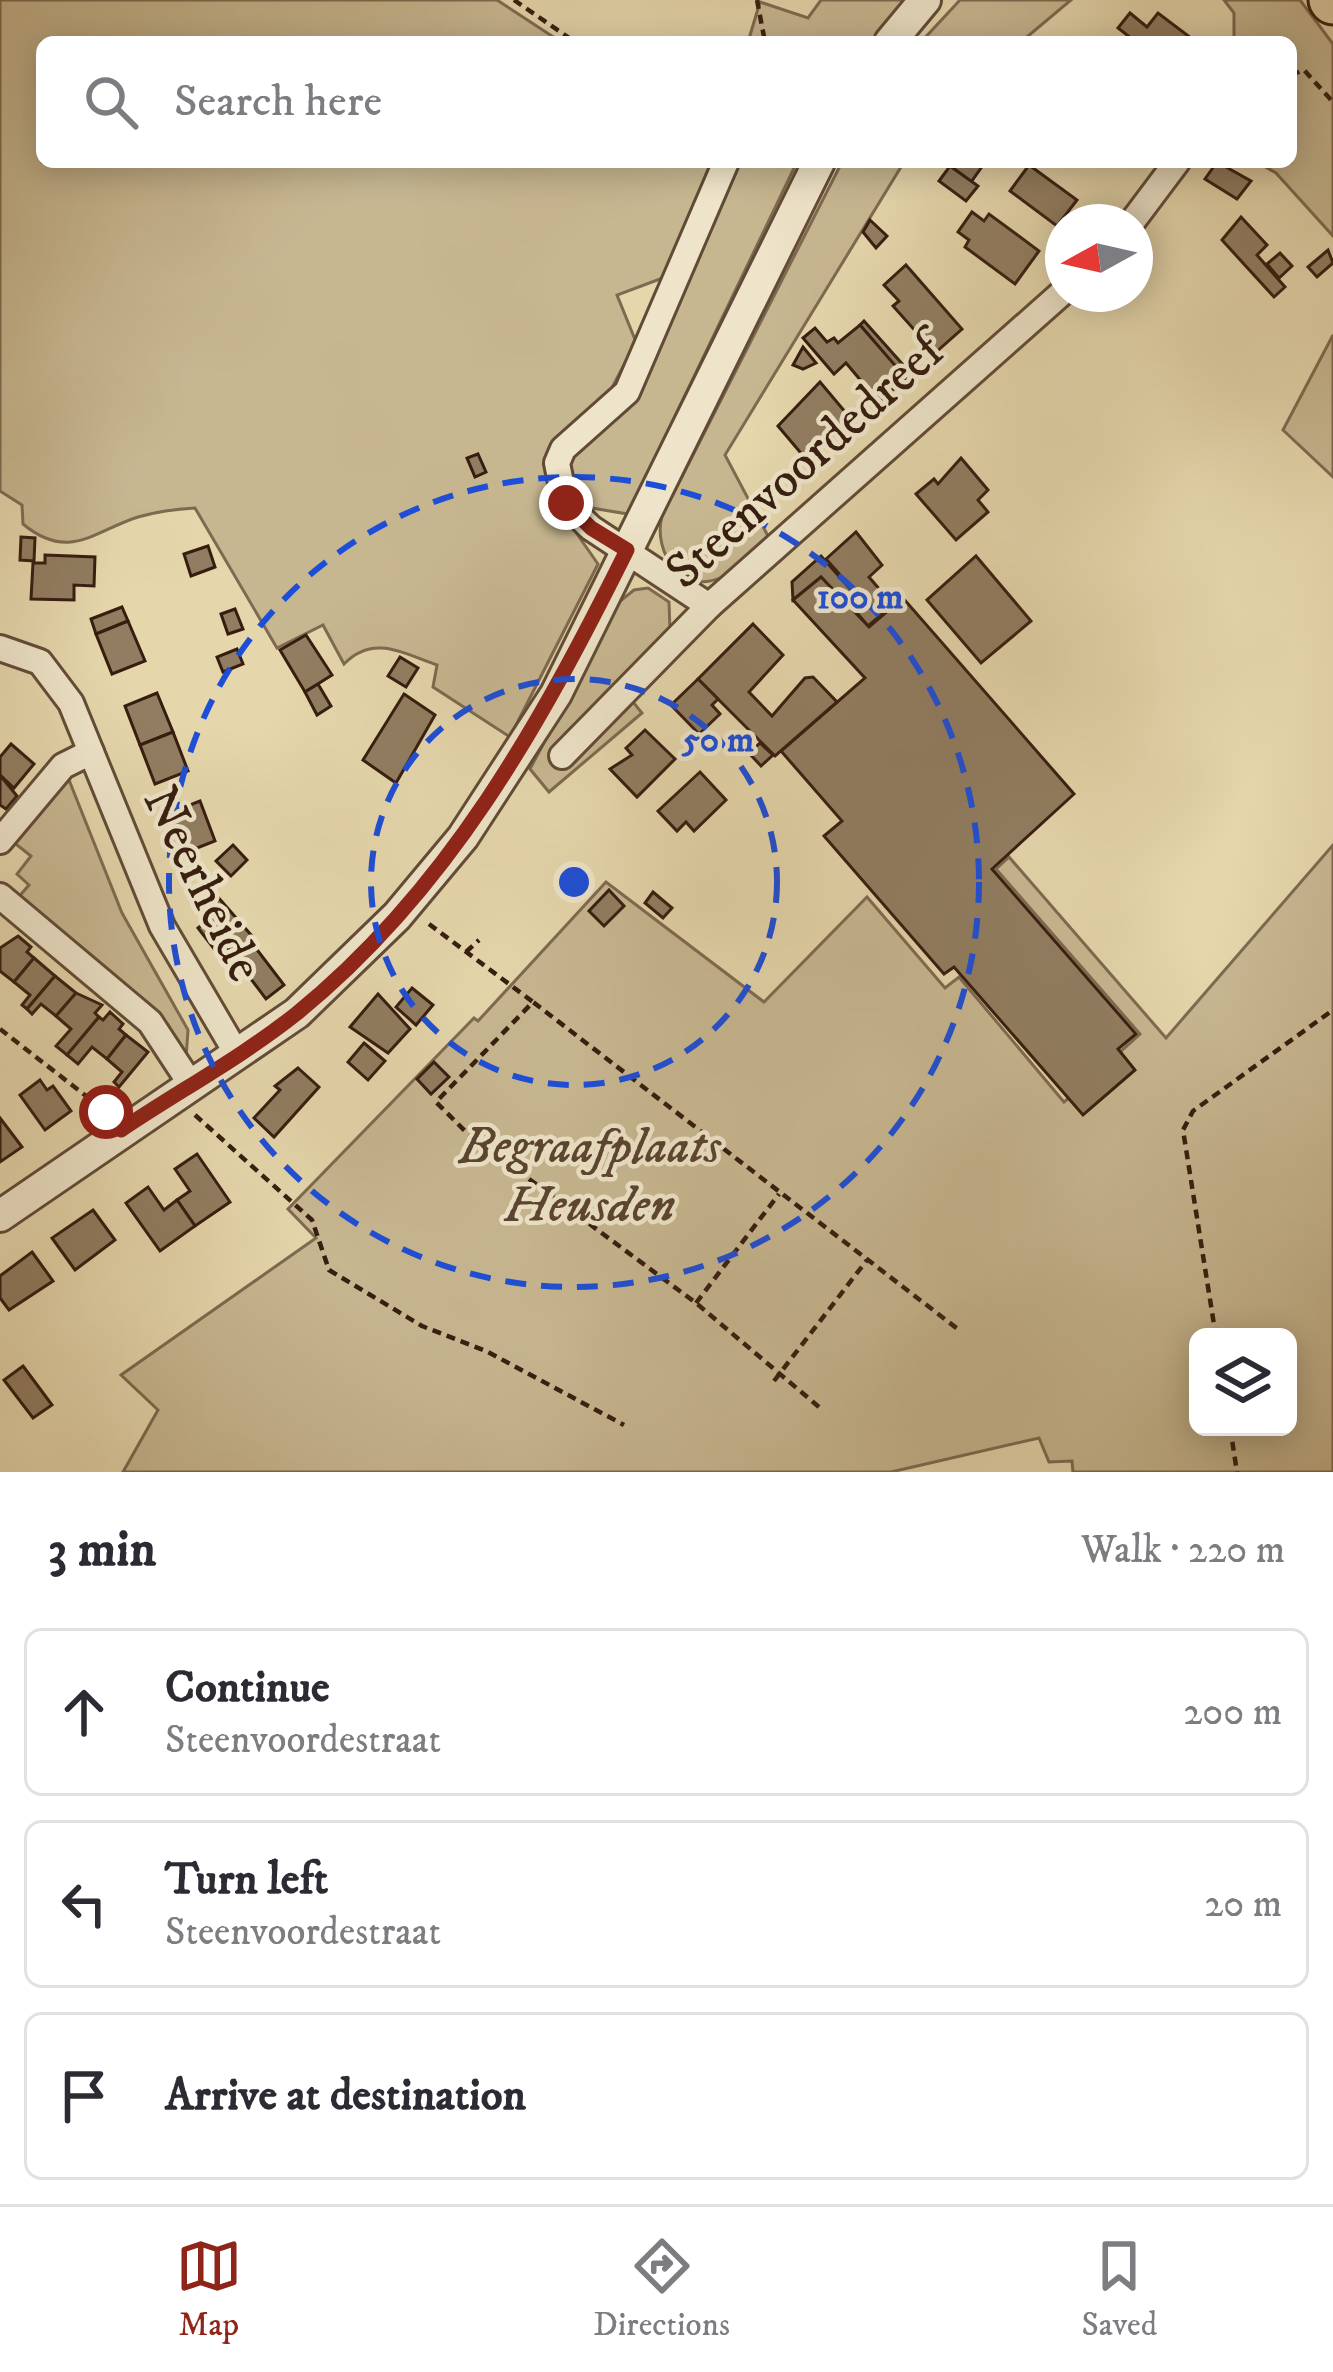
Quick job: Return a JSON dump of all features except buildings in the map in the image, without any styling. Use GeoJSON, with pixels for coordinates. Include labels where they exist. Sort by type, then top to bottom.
{"type":"FeatureCollection","features":[{"type":"Feature","properties":{"kind":"street"},"geometry":{"type":"LineString","coordinates":[[895,36],[925,0]]}},
{"type":"Feature","properties":{"kind":"street"},"geometry":{"type":"LineString","coordinates":[[709,606],[591,528],[566,503],[557,463],[563,449],[627,392],[723,168]]}},
{"type":"Feature","properties":{"kind":"street"},"geometry":{"type":"LineString","coordinates":[[0,1216],[297,1012],[405,906],[521,754],[816,168]]}},
{"type":"Feature","properties":{"kind":"street"},"geometry":{"type":"LineString","coordinates":[[1146,204],[1172,168]]}},
{"type":"Feature","properties":{"kind":"street","name":"Steenvoordedreef"},"geometry":{"type":"LineString","coordinates":[[562,756],[709,606],[1045,308]]}},
{"type":"Feature","properties":{"kind":"street","name":"Neerheide"},"geometry":{"type":"LineString","coordinates":[[0,648],[40,662],[61,686],[162,926],[237,1054]]}},
{"type":"Feature","properties":{"kind":"street","name":"Neerheide"},"geometry":{"type":"LineString","coordinates":[[0,841],[63,766],[91,752]]}},
{"type":"Feature","properties":{"kind":"street","name":"Neerheide"},"geometry":{"type":"LineString","coordinates":[[0,896],[150,1022],[182,1088]]}},
{"type":"Feature","properties":{"kind":"path"},"geometry":{"type":"LineString","coordinates":[[514,0],[566,36]]}},
{"type":"Feature","properties":{"kind":"path"},"geometry":{"type":"LineString","coordinates":[[758,0],[764,36]]}},
{"type":"Feature","properties":{"kind":"path"},"geometry":{"type":"LineString","coordinates":[[1297,72],[1304,70],[1333,102]]}},
{"type":"Feature","properties":{"kind":"path"},"geometry":{"type":"LineString","coordinates":[[405,906],[959,1330]]}},
{"type":"Feature","properties":{"kind":"path"},"geometry":{"type":"LineString","coordinates":[[466,952],[479,940]]}},
{"type":"Feature","properties":{"kind":"path"},"geometry":{"type":"LineString","coordinates":[[533,1002],[436,1102],[467,1133],[696,1303],[819,1407]]}},
{"type":"Feature","properties":{"kind":"path"},"geometry":{"type":"LineString","coordinates":[[1215,1328],[1183,1130],[1193,1112],[1333,1010]]}},
{"type":"Feature","properties":{"kind":"path"},"geometry":{"type":"LineString","coordinates":[[0,1029],[121,1130]]}},
{"type":"Feature","properties":{"kind":"path"},"geometry":{"type":"LineString","coordinates":[[182,1088],[312,1220],[329,1270],[422,1326],[486,1351],[624,1425]]}},
{"type":"Feature","properties":{"kind":"path"},"geometry":{"type":"LineString","coordinates":[[696,1303],[778,1194]]}},
{"type":"Feature","properties":{"kind":"path"},"geometry":{"type":"LineString","coordinates":[[773,1381],[867,1260]]}},
{"type":"Feature","properties":{"kind":"path"},"geometry":{"type":"LineString","coordinates":[[1231,1436],[1237,1472]]}},
{"type":"Feature","properties":{"kind":"green space"},"geometry":{"type":"Polygon","coordinates":[[[0,0],[497,0],[552,36],[36,36],[36,168],[709,168],[668,276],[617,295],[636,342],[606,399],[548,473],[552,498],[598,564],[510,737],[433,687],[437,665],[377,648],[344,664],[323,625],[277,648],[195,508],[138,517],[81,540],[54,541],[23,524],[22,505],[0,491],[0,0]]]}},
{"type":"Feature","properties":{"kind":"green space"},"geometry":{"type":"Polygon","coordinates":[[[821,0],[906,0],[876,36],[750,36],[760,2],[808,18],[821,0]]]}},
{"type":"Feature","properties":{"kind":"green space"},"geometry":{"type":"Polygon","coordinates":[[[960,0],[1071,0],[1028,36],[927,36],[960,0]]]}},
{"type":"Feature","properties":{"kind":"green space"},"geometry":{"type":"Polygon","coordinates":[[[1224,0],[1300,0],[1333,44],[1333,236],[1267,168],[1297,168],[1297,36],[1234,36],[1234,13],[1224,0]]]}},
{"type":"Feature","properties":{"kind":"green space"},"geometry":{"type":"Polygon","coordinates":[[[734,168],[794,168],[628,514],[586,507],[567,487],[567,461],[601,425],[734,168]]]}},
{"type":"Feature","properties":{"kind":"green space"},"geometry":{"type":"Polygon","coordinates":[[[839,168],[900,168],[725,455],[769,538],[726,575],[697,581],[685,577],[667,557],[660,530],[662,516],[839,168]]]}},
{"type":"Feature","properties":{"kind":"green space"},"geometry":{"type":"Polygon","coordinates":[[[1333,335],[1333,477],[1283,430],[1333,335]]]}},
{"type":"Feature","properties":{"kind":"green space"},"geometry":{"type":"Polygon","coordinates":[[[648,588],[669,602],[670,631],[566,733],[552,760],[566,769],[633,702],[642,713],[549,792],[530,769],[619,602],[634,590],[648,588]]]}},
{"type":"Feature","properties":{"kind":"green space"},"geometry":{"type":"Polygon","coordinates":[[[69,780],[122,913],[188,1030],[186,1058],[16,900],[29,885],[17,874],[31,856],[12,841],[60,783],[69,780]]]}},
{"type":"Feature","properties":{"kind":"green space","name":"Begraafplaats Heusden"},"geometry":{"type":"Polygon","coordinates":[[[1333,845],[1333,1472],[1073,1472],[1072,1461],[1049,1462],[1039,1438],[891,1472],[123,1472],[158,1410],[121,1375],[316,1238],[288,1209],[474,1018],[478,1021],[606,882],[764,1002],[867,897],[945,988],[959,977],[1064,1102],[1140,1034],[996,869],[1009,857],[1166,1038],[1333,845]]]}},
{"type":"Feature","properties":{"kind":"route"},"geometry":{"type":"LineString","coordinates":[[106,1112],[121,1130],[272,1032],[326,987],[397,916],[475,822],[556,694],[627,550],[591,528],[566,503]]}}]}
